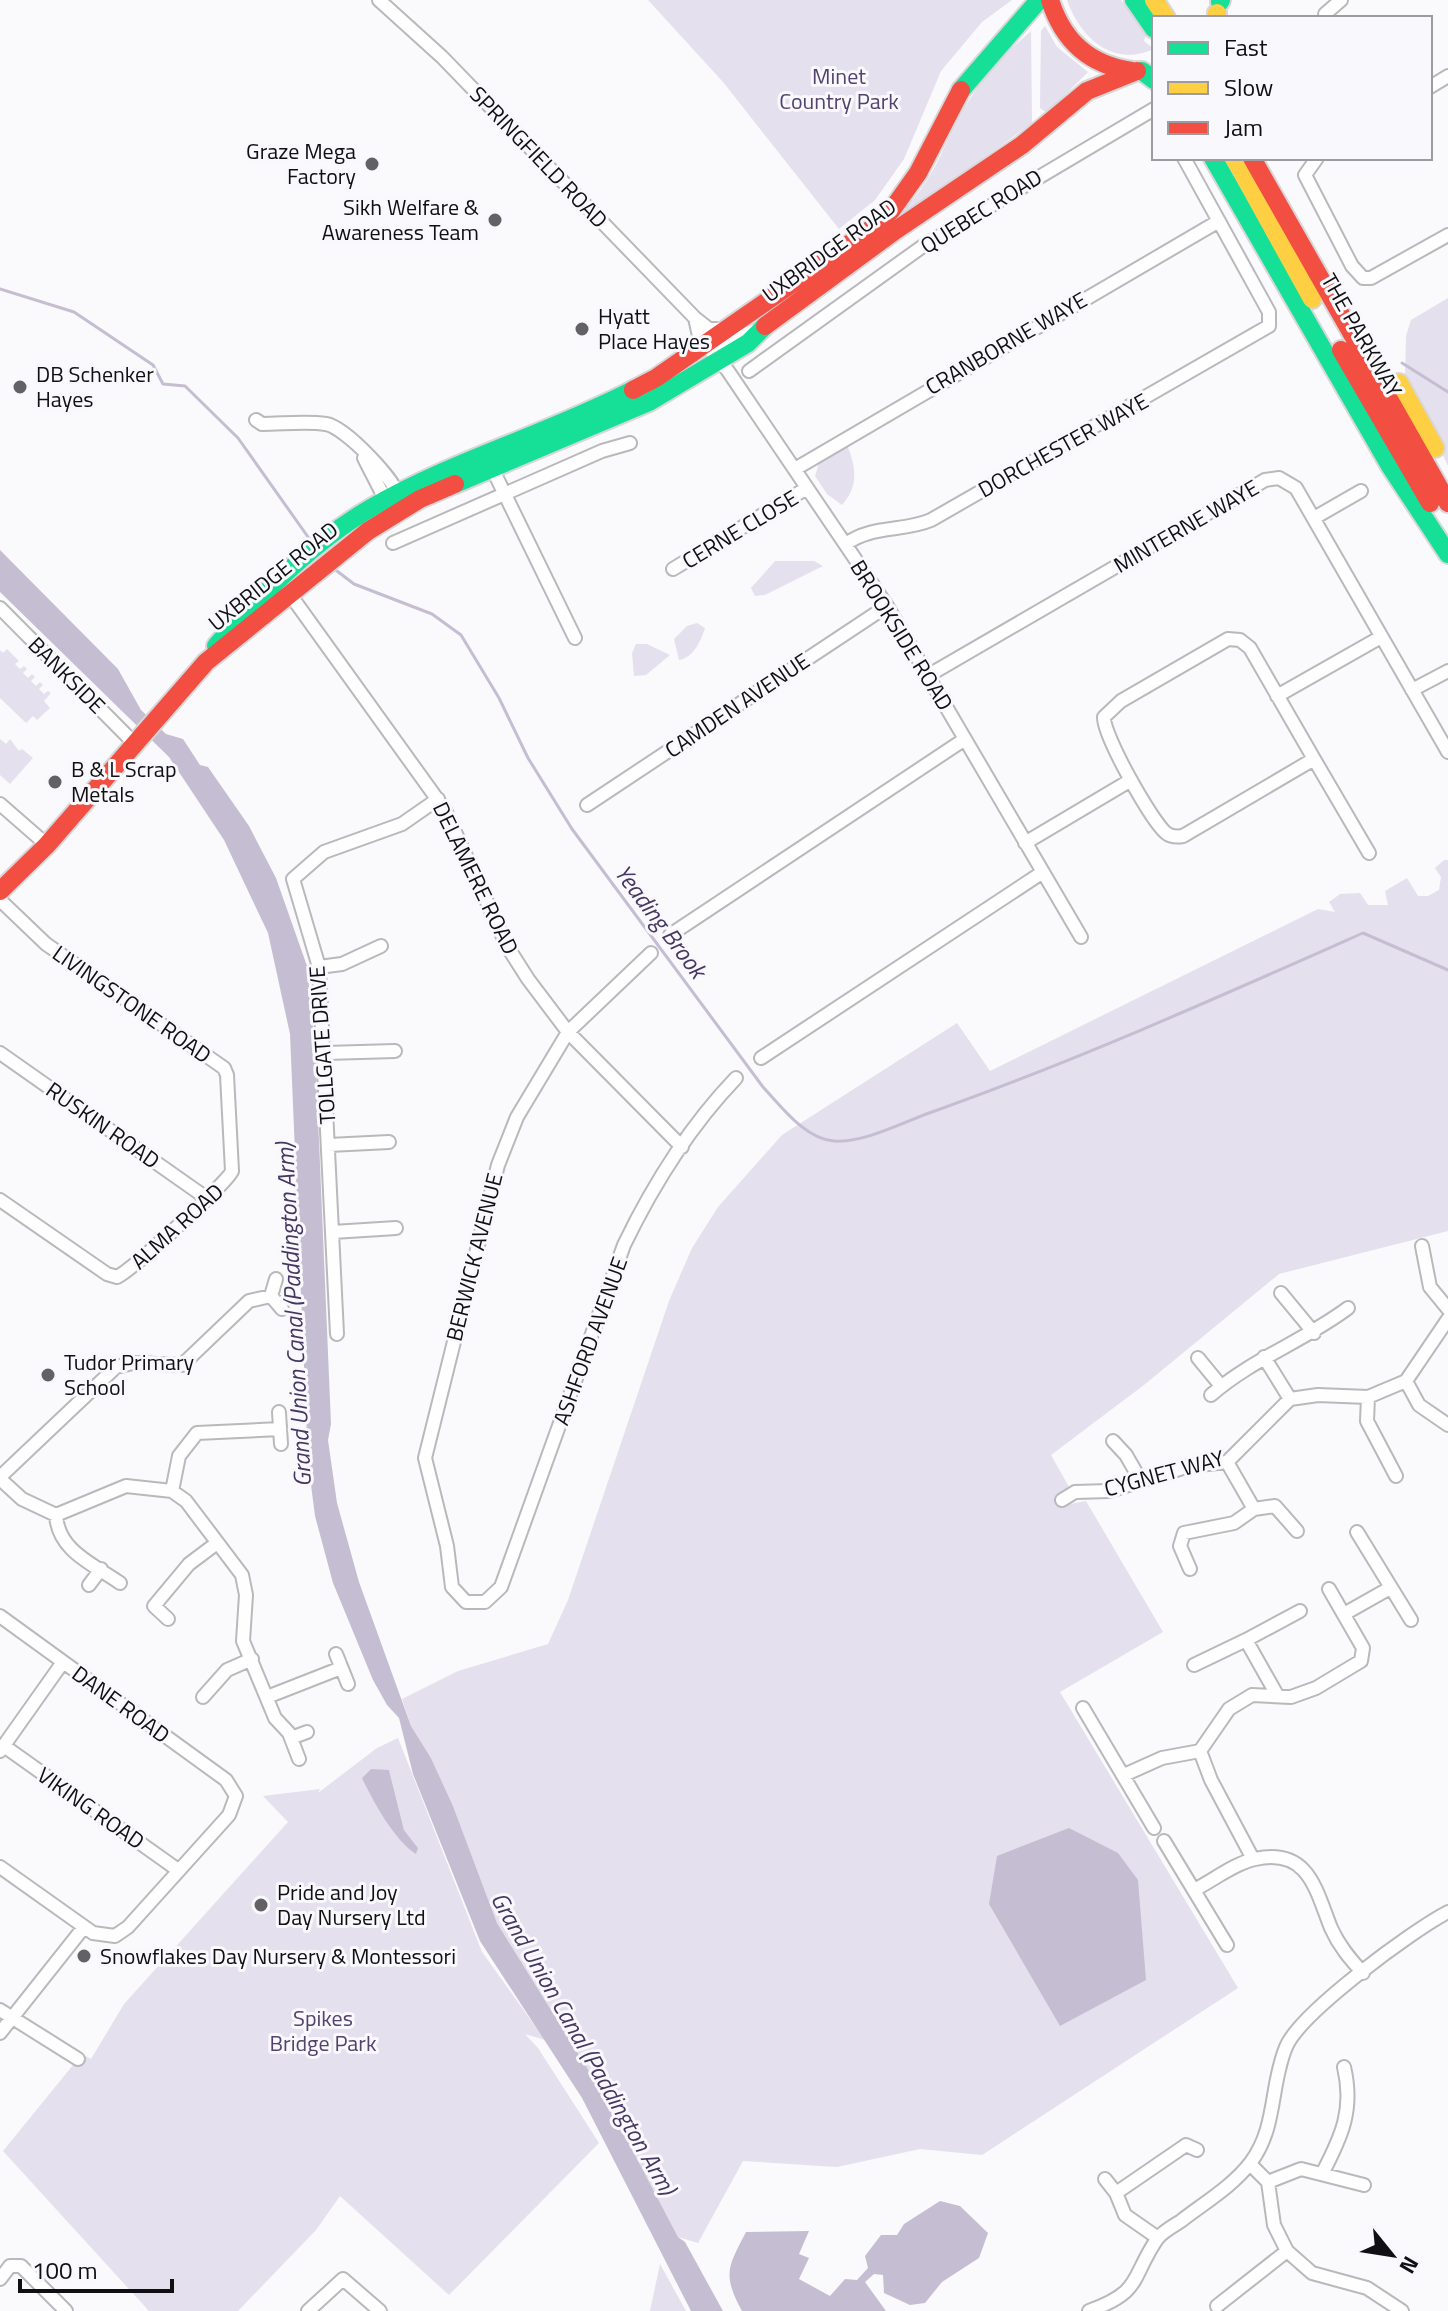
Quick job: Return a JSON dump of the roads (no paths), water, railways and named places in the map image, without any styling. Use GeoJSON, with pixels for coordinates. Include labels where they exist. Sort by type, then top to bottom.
{"type":"FeatureCollection","features":[{"type":"Feature","properties":{"kind":"main road","name":"UXBRIDGE ROAD"},"geometry":{"type":"LineString","coordinates":[[136,740],[301,559],[338,542],[395,500],[656,378],[871,229],[898,205],[918,179],[971,75],[1026,19],[1039,0]]}},
{"type":"Feature","properties":{"kind":"main road"},"geometry":{"type":"LineString","coordinates":[[1050,0],[1064,34],[1084,55],[1104,66],[1147,73]]}},
{"type":"Feature","properties":{"kind":"main road"},"geometry":{"type":"LineString","coordinates":[[1134,0],[1152,26]]}},
{"type":"Feature","properties":{"kind":"main road","name":"UXBRIDGE ROAD"},"geometry":{"type":"LineString","coordinates":[[395,500],[492,468],[649,402],[720,360],[997,163],[1087,91],[1147,73]]}},
{"type":"Feature","properties":{"kind":"main road"},"geometry":{"type":"LineString","coordinates":[[1214,160],[1390,466],[1448,554]]}},
{"type":"Feature","properties":{"kind":"main road","name":"THE PARKWAY"},"geometry":{"type":"LineString","coordinates":[[1235,160],[1448,536]]}},
{"type":"Feature","properties":{"kind":"main road","name":"THE PARKWAY"},"geometry":{"type":"LineString","coordinates":[[1253,160],[1448,503]]}},
{"type":"Feature","properties":{"kind":"main road"},"geometry":{"type":"LineString","coordinates":[[1271,160],[1420,419],[1448,478]]}},
{"type":"Feature","properties":{"kind":"main road","name":"UXBRIDGE ROAD"},"geometry":{"type":"LineString","coordinates":[[258,609],[289,593],[316,572],[338,542]]}},
{"type":"Feature","properties":{"kind":"main road"},"geometry":{"type":"LineString","coordinates":[[301,559],[316,572]]}},
{"type":"Feature","properties":{"kind":"main road"},"geometry":{"type":"LineString","coordinates":[[0,891],[47,845],[136,740]]}},
{"type":"Feature","properties":{"kind":"street","name":"SPRINGFIELD ROAD"},"geometry":{"type":"LineString","coordinates":[[379,0],[442,57],[695,318],[706,344]]}},
{"type":"Feature","properties":{"kind":"street"},"geometry":{"type":"LineString","coordinates":[[1325,14],[1341,0]]}},
{"type":"Feature","properties":{"kind":"street","name":"QUEBEC ROAD"},"geometry":{"type":"LineString","coordinates":[[749,371],[935,238],[1152,110]]}},
{"type":"Feature","properties":{"kind":"street"},"geometry":{"type":"LineString","coordinates":[[1185,160],[1219,221]]}},
{"type":"Feature","properties":{"kind":"street"},"geometry":{"type":"LineString","coordinates":[[1316,160],[1305,175],[1352,266],[1363,278],[1375,284],[1448,235]]}},
{"type":"Feature","properties":{"kind":"street","name":"DORCHESTER WAYE"},"geometry":{"type":"LineString","coordinates":[[846,544],[871,531],[903,528],[931,520],[1267,329],[1271,322],[1219,221]]}},
{"type":"Feature","properties":{"kind":"street","name":"CRANBORNE WAYE"},"geometry":{"type":"LineString","coordinates":[[795,469],[1219,221]]}},
{"type":"Feature","properties":{"kind":"street"},"geometry":{"type":"LineString","coordinates":[[799,301],[814,323]]}},
{"type":"Feature","properties":{"kind":"street"},"geometry":{"type":"LineString","coordinates":[[695,318],[714,330],[734,325]]}},
{"type":"Feature","properties":{"kind":"street"},"geometry":{"type":"LineString","coordinates":[[706,344],[727,345],[746,332],[760,330]]}},
{"type":"Feature","properties":{"kind":"street","name":"BROOKSIDE ROAD"},"geometry":{"type":"LineString","coordinates":[[706,344],[720,360],[887,606],[1081,937]]}},
{"type":"Feature","properties":{"kind":"street"},"geometry":{"type":"LineString","coordinates":[[256,420],[262,424],[327,424],[358,448],[395,500]]}},
{"type":"Feature","properties":{"kind":"street"},"geometry":{"type":"LineString","coordinates":[[393,543],[602,451],[630,443]]}},
{"type":"Feature","properties":{"kind":"street"},"geometry":{"type":"LineString","coordinates":[[492,468],[575,638]]}},
{"type":"Feature","properties":{"kind":"street","name":"MINTERNE WAYE"},"geometry":{"type":"LineString","coordinates":[[929,675],[1265,480],[1279,478],[1289,482],[1314,518],[1448,752]]}},
{"type":"Feature","properties":{"kind":"street","name":"CERNE CLOSE"},"geometry":{"type":"LineString","coordinates":[[673,569],[807,488]]}},
{"type":"Feature","properties":{"kind":"street"},"geometry":{"type":"LineString","coordinates":[[1314,518],[1361,491]]}},
{"type":"Feature","properties":{"kind":"street","name":"DELAMERE ROAD"},"geometry":{"type":"LineString","coordinates":[[289,593],[438,799],[507,946],[568,1032],[682,1147]]}},
{"type":"Feature","properties":{"kind":"street","name":"CAMDEN AVENUE"},"geometry":{"type":"LineString","coordinates":[[587,805],[887,606]]}},
{"type":"Feature","properties":{"kind":"street","name":"BANKSIDE"},"geometry":{"type":"LineString","coordinates":[[0,608],[136,740]]}},
{"type":"Feature","properties":{"kind":"street"},"geometry":{"type":"LineString","coordinates":[[1277,696],[1381,637]]}},
{"type":"Feature","properties":{"kind":"street"},"geometry":{"type":"LineString","coordinates":[[1314,759],[1179,837],[1165,832],[1131,780],[1105,732],[1106,713],[1228,639],[1244,642],[1277,696],[1314,759],[1369,853]]}},
{"type":"Feature","properties":{"kind":"street"},"geometry":{"type":"LineString","coordinates":[[1412,690],[1448,671]]}},
{"type":"Feature","properties":{"kind":"street"},"geometry":{"type":"LineString","coordinates":[[670,935],[965,739]]}},
{"type":"Feature","properties":{"kind":"street"},"geometry":{"type":"LineString","coordinates":[[1025,843],[1131,780]]}},
{"type":"Feature","properties":{"kind":"street","name":"TOLLGATE DRIVE"},"geometry":{"type":"LineString","coordinates":[[337,1334],[326,1053],[319,967],[293,886],[294,877],[324,852],[402,824],[438,799]]}},
{"type":"Feature","properties":{"kind":"street"},"geometry":{"type":"LineString","coordinates":[[0,804],[47,845]]}},
{"type":"Feature","properties":{"kind":"street"},"geometry":{"type":"LineString","coordinates":[[761,1058],[1043,872]]}},
{"type":"Feature","properties":{"kind":"street","name":"LIVINGSTONE ROAD"},"geometry":{"type":"LineString","coordinates":[[0,900],[46,944],[224,1068],[227,1075],[232,1171]]}},
{"type":"Feature","properties":{"kind":"street"},"geometry":{"type":"LineString","coordinates":[[319,967],[342,964],[381,946]]}},
{"type":"Feature","properties":{"kind":"street","name":"BERWICK AVENUE"},"geometry":{"type":"LineString","coordinates":[[466,1602],[451,1583],[447,1546],[425,1466],[426,1449],[501,1154],[535,1086],[568,1032],[651,953]]}},
{"type":"Feature","properties":{"kind":"street"},"geometry":{"type":"LineString","coordinates":[[326,1053],[395,1051]]}},
{"type":"Feature","properties":{"kind":"street","name":"RUSKIN ROAD"},"geometry":{"type":"LineString","coordinates":[[0,1053],[205,1197]]}},
{"type":"Feature","properties":{"kind":"street","name":"ASHFORD AVENUE"},"geometry":{"type":"LineString","coordinates":[[466,1602],[485,1602],[501,1587],[624,1245],[645,1204],[682,1147],[736,1078]]}},
{"type":"Feature","properties":{"kind":"street"},"geometry":{"type":"LineString","coordinates":[[329,1145],[389,1142]]}},
{"type":"Feature","properties":{"kind":"street","name":"ALMA ROAD"},"geometry":{"type":"LineString","coordinates":[[0,1200],[105,1273],[117,1277],[175,1229],[205,1197],[226,1181],[232,1171]]}},
{"type":"Feature","properties":{"kind":"street"},"geometry":{"type":"LineString","coordinates":[[333,1232],[396,1228]]}},
{"type":"Feature","properties":{"kind":"street"},"geometry":{"type":"LineString","coordinates":[[1422,1246],[1430,1287],[1448,1309]]}},
{"type":"Feature","properties":{"kind":"street"},"geometry":{"type":"LineString","coordinates":[[271,1296],[276,1279]]}},
{"type":"Feature","properties":{"kind":"street"},"geometry":{"type":"LineString","coordinates":[[1281,1293],[1314,1333]]}},
{"type":"Feature","properties":{"kind":"street"},"geometry":{"type":"LineString","coordinates":[[271,1296],[282,1309]]}},
{"type":"Feature","properties":{"kind":"street"},"geometry":{"type":"LineString","coordinates":[[271,1296],[254,1299],[242,1306],[187,1363],[171,1367],[133,1363],[111,1370],[0,1478],[22,1499],[56,1515],[126,1486],[172,1491],[186,1501],[242,1575],[246,1595],[243,1641],[275,1718],[291,1738],[299,1759]]}},
{"type":"Feature","properties":{"kind":"street"},"geometry":{"type":"LineString","coordinates":[[1211,1395],[1264,1357],[1314,1333],[1348,1308]]}},
{"type":"Feature","properties":{"kind":"street"},"geometry":{"type":"LineString","coordinates":[[1264,1357],[1290,1399],[1318,1395],[1368,1397],[1406,1381],[1448,1319]]}},
{"type":"Feature","properties":{"kind":"street"},"geometry":{"type":"LineString","coordinates":[[1198,1358],[1221,1386]]}},
{"type":"Feature","properties":{"kind":"street"},"geometry":{"type":"LineString","coordinates":[[1406,1381],[1419,1405],[1448,1425]]}},
{"type":"Feature","properties":{"kind":"street"},"geometry":{"type":"LineString","coordinates":[[1368,1397],[1367,1421],[1396,1476]]}},
{"type":"Feature","properties":{"kind":"street","name":"CYGNET WAY"},"geometry":{"type":"LineString","coordinates":[[1062,1500],[1075,1492],[1109,1491],[1189,1466],[1227,1462],[1290,1399]]}},
{"type":"Feature","properties":{"kind":"street"},"geometry":{"type":"LineString","coordinates":[[279,1412],[281,1444]]}},
{"type":"Feature","properties":{"kind":"street"},"geometry":{"type":"LineString","coordinates":[[172,1491],[179,1456],[197,1433],[280,1429]]}},
{"type":"Feature","properties":{"kind":"street"},"geometry":{"type":"LineString","coordinates":[[1113,1441],[1126,1455],[1141,1481]]}},
{"type":"Feature","properties":{"kind":"street"},"geometry":{"type":"LineString","coordinates":[[1227,1462],[1254,1509]]}},
{"type":"Feature","properties":{"kind":"street"},"geometry":{"type":"LineString","coordinates":[[1190,1569],[1180,1546],[1184,1533],[1234,1523],[1254,1509],[1275,1506],[1297,1531]]}},
{"type":"Feature","properties":{"kind":"street"},"geometry":{"type":"LineString","coordinates":[[56,1515],[57,1530],[67,1547],[120,1583]]}},
{"type":"Feature","properties":{"kind":"street"},"geometry":{"type":"LineString","coordinates":[[1357,1532],[1411,1620]]}},
{"type":"Feature","properties":{"kind":"street"},"geometry":{"type":"LineString","coordinates":[[168,1619],[148,1603],[189,1564],[217,1543]]}},
{"type":"Feature","properties":{"kind":"street"},"geometry":{"type":"LineString","coordinates":[[89,1585],[101,1569]]}},
{"type":"Feature","properties":{"kind":"street"},"geometry":{"type":"LineString","coordinates":[[1344,1614],[1390,1588]]}},
{"type":"Feature","properties":{"kind":"street"},"geometry":{"type":"LineString","coordinates":[[1124,1775],[1162,1758],[1200,1751],[1229,1709],[1252,1695],[1291,1697],[1316,1688],[1361,1661],[1363,1648],[1329,1589]]}},
{"type":"Feature","properties":{"kind":"street"},"geometry":{"type":"LineString","coordinates":[[1194,1665],[1300,1611]]}},
{"type":"Feature","properties":{"kind":"street","name":"DANE ROAD"},"geometry":{"type":"LineString","coordinates":[[0,1616],[226,1780],[236,1796],[229,1815],[178,1870]]}},
{"type":"Feature","properties":{"kind":"street"},"geometry":{"type":"LineString","coordinates":[[1246,1640],[1277,1695]]}},
{"type":"Feature","properties":{"kind":"street"},"geometry":{"type":"LineString","coordinates":[[336,1654],[348,1684]]}},
{"type":"Feature","properties":{"kind":"street"},"geometry":{"type":"LineString","coordinates":[[203,1697],[227,1670],[252,1659]]}},
{"type":"Feature","properties":{"kind":"street"},"geometry":{"type":"LineString","coordinates":[[2,1748],[63,1662]]}},
{"type":"Feature","properties":{"kind":"street"},"geometry":{"type":"LineString","coordinates":[[267,1697],[341,1668]]}},
{"type":"Feature","properties":{"kind":"street"},"geometry":{"type":"LineString","coordinates":[[1083,1708],[1154,1828]]}},
{"type":"Feature","properties":{"kind":"street"},"geometry":{"type":"LineString","coordinates":[[291,1738],[307,1732]]}},
{"type":"Feature","properties":{"kind":"street","name":"VIKING ROAD"},"geometry":{"type":"LineString","coordinates":[[2,1748],[178,1870]]}},
{"type":"Feature","properties":{"kind":"street"},"geometry":{"type":"LineString","coordinates":[[1200,1751],[1211,1780],[1253,1859]]}},
{"type":"Feature","properties":{"kind":"street"},"geometry":{"type":"LineString","coordinates":[[1164,1841],[1227,1945]]}},
{"type":"Feature","properties":{"kind":"street"},"geometry":{"type":"LineString","coordinates":[[1194,1890],[1253,1859],[1280,1858],[1306,1872],[1320,1891],[1342,1949],[1363,1973]]}},
{"type":"Feature","properties":{"kind":"street"},"geometry":{"type":"LineString","coordinates":[[0,1867],[84,1927],[109,1937],[124,1931],[178,1870]]}},
{"type":"Feature","properties":{"kind":"street"},"geometry":{"type":"LineString","coordinates":[[1089,2311],[1111,2303],[1139,2278],[1158,2238],[1219,2193],[1250,2164],[1270,2126],[1288,2042],[1300,2025],[1387,1950],[1448,1912]]}},
{"type":"Feature","properties":{"kind":"street"},"geometry":{"type":"LineString","coordinates":[[0,2033],[84,1927]]}},
{"type":"Feature","properties":{"kind":"street"},"geometry":{"type":"LineString","coordinates":[[0,2010],[78,2059]]}},
{"type":"Feature","properties":{"kind":"street"},"geometry":{"type":"LineString","coordinates":[[1322,2174],[1346,2121],[1350,2094],[1344,2067]]}},
{"type":"Feature","properties":{"kind":"street"},"geometry":{"type":"LineString","coordinates":[[1116,2193],[1189,2143]]}},
{"type":"Feature","properties":{"kind":"street"},"geometry":{"type":"LineString","coordinates":[[1250,2164],[1268,2182],[1274,2225],[1287,2251],[1312,2273],[1367,2288],[1402,2311]]}},
{"type":"Feature","properties":{"kind":"street"},"geometry":{"type":"LineString","coordinates":[[1268,2182],[1301,2169],[1364,2185]]}},
{"type":"Feature","properties":{"kind":"street"},"geometry":{"type":"LineString","coordinates":[[1105,2179],[1116,2193],[1125,2215],[1158,2238]]}},
{"type":"Feature","properties":{"kind":"street"},"geometry":{"type":"LineString","coordinates":[[1217,2306],[1287,2251]]}},
{"type":"Feature","properties":{"kind":"street"},"geometry":{"type":"LineString","coordinates":[[0,2279],[10,2266],[24,2267],[66,2311]]}},
{"type":"Feature","properties":{"kind":"street"},"geometry":{"type":"LineString","coordinates":[[308,2311],[343,2279],[380,2311]]}},
{"type":"Feature","properties":{"kind":"waterway","name":"Yeading Brook"},"geometry":{"type":"LineString","coordinates":[[0,289],[74,312],[153,365],[163,384],[185,386],[238,438],[313,544]]}},
{"type":"Feature","properties":{"kind":"waterway"},"geometry":{"type":"LineString","coordinates":[[1402,363],[1448,392]]}},
{"type":"Feature","properties":{"kind":"waterway","name":"Yeading Brook"},"geometry":{"type":"LineString","coordinates":[[333,568],[354,584],[432,614],[461,635],[499,698],[528,758],[572,829],[763,1087],[794,1120],[823,1139],[858,1139],[987,1092],[1149,1027],[1363,933],[1448,970]]}},
{"type":"Feature","properties":{"kind":"place","name":"Graze Mega Factory"},"geometry":{"type":"Point","coordinates":[372,164]}},
{"type":"Feature","properties":{"kind":"place","name":"Sikh Welfare & Awareness Team"},"geometry":{"type":"Point","coordinates":[495,220]}},
{"type":"Feature","properties":{"kind":"place","name":"Hyatt Place Hayes"},"geometry":{"type":"Point","coordinates":[582,329]}},
{"type":"Feature","properties":{"kind":"place","name":"DB Schenker Hayes"},"geometry":{"type":"Point","coordinates":[20,387]}},
{"type":"Feature","properties":{"kind":"place","name":"B & L Scrap Metals"},"geometry":{"type":"Point","coordinates":[55,782]}},
{"type":"Feature","properties":{"kind":"place","name":"Tudor Primary School"},"geometry":{"type":"Point","coordinates":[48,1375]}},
{"type":"Feature","properties":{"kind":"place","name":"Pride and Joy Day Nursery Ltd"},"geometry":{"type":"Point","coordinates":[261,1905]}},
{"type":"Feature","properties":{"kind":"place","name":"Snowflakes Day Nursery & Montessori"},"geometry":{"type":"Point","coordinates":[84,1956]}},
{"type":"Feature","properties":{"kind":"park label","name":"Minet Country Park"},"geometry":{"type":"Point","coordinates":[839,88]}},
{"type":"Feature","properties":{"kind":"park label","name":"Spikes Bridge Park"},"geometry":{"type":"Point","coordinates":[323,2030]}},
{"type":"Feature","properties":{"kind":"water label","name":"Grand Union Canal (Paddington Arm)"},"geometry":{"type":"Point","coordinates":[293,1315]}},
{"type":"Feature","properties":{"kind":"water label","name":"Grand Union Canal (Paddington Arm)"},"geometry":{"type":"Point","coordinates":[584,2043]}}]}
